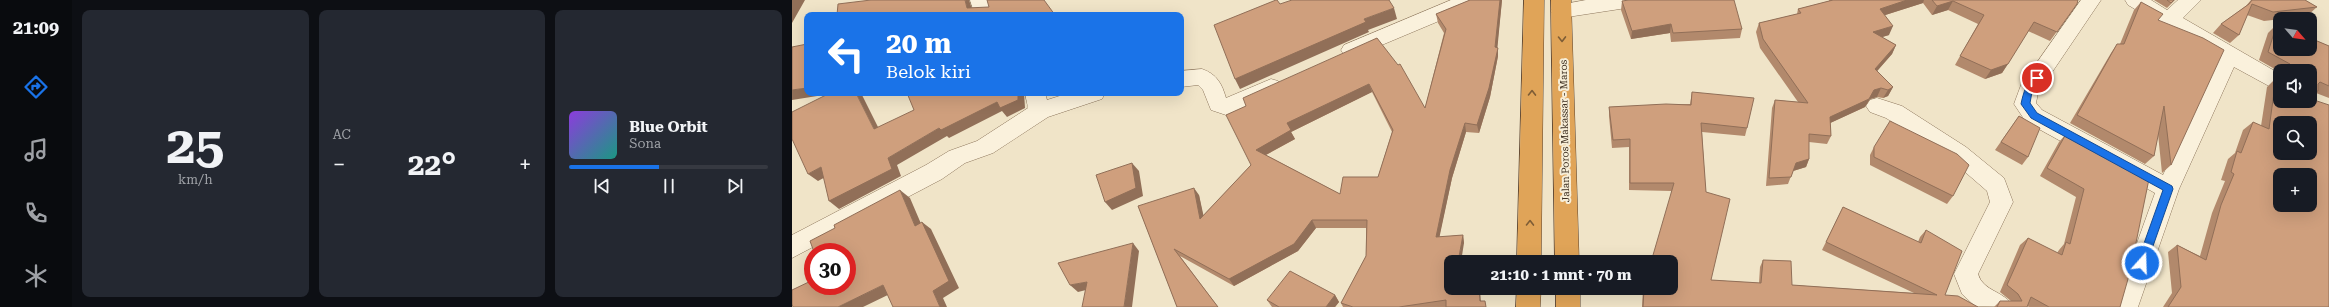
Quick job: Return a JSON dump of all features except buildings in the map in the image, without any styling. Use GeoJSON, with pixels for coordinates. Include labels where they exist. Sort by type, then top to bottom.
{"type":"FeatureCollection","features":[{"type":"Feature","properties":{"kind":"highway"},"geometry":{"type":"LineString","coordinates":[[1529,255],[1534,0]]}},
{"type":"Feature","properties":{"kind":"highway","name":"Jalan Poros Makassar - Maros"},"geometry":{"type":"LineString","coordinates":[[1561,5],[1567,255]]}},
{"type":"Feature","properties":{"kind":"highway"},"geometry":{"type":"LineString","coordinates":[[1528,307],[1529,295]]}},
{"type":"Feature","properties":{"kind":"highway"},"geometry":{"type":"LineString","coordinates":[[1568,295],[1568,307]]}},
{"type":"Feature","properties":{"kind":"street"},"geometry":{"type":"LineString","coordinates":[[980,0],[984,12]]}},
{"type":"Feature","properties":{"kind":"street"},"geometry":{"type":"LineString","coordinates":[[1331,59],[1470,0]]}},
{"type":"Feature","properties":{"kind":"street"},"geometry":{"type":"LineString","coordinates":[[1561,5],[1633,0]]}},
{"type":"Feature","properties":{"kind":"street"},"geometry":{"type":"LineString","coordinates":[[2091,0],[2028,91],[2026,104],[2034,116],[2168,189]]}},
{"type":"Feature","properties":{"kind":"street"},"geometry":{"type":"LineString","coordinates":[[2135,0],[2229,56],[2273,80]]}},
{"type":"Feature","properties":{"kind":"street"},"geometry":{"type":"LineString","coordinates":[[2169,19],[2191,0]]}},
{"type":"Feature","properties":{"kind":"street"},"geometry":{"type":"LineString","coordinates":[[2126,307],[2168,189],[2229,56]]}},
{"type":"Feature","properties":{"kind":"street"},"geometry":{"type":"LineString","coordinates":[[1184,79],[1202,77],[1212,86],[1218,104],[1226,107],[1290,79]]}},
{"type":"Feature","properties":{"kind":"street"},"geometry":{"type":"LineString","coordinates":[[792,247],[934,172],[957,157],[985,147],[1037,102],[1076,96]]}},
{"type":"Feature","properties":{"kind":"street"},"geometry":{"type":"LineString","coordinates":[[1877,106],[1894,112],[1925,131],[1958,153],[1996,185],[2002,202],[1966,274],[1968,284],[1974,293],[2001,307]]}},
{"type":"Feature","properties":{"kind":"route"},"geometry":{"type":"LineString","coordinates":[[2037,78],[2028,91],[2026,104],[2034,116],[2168,189],[2142,263]]}}]}
